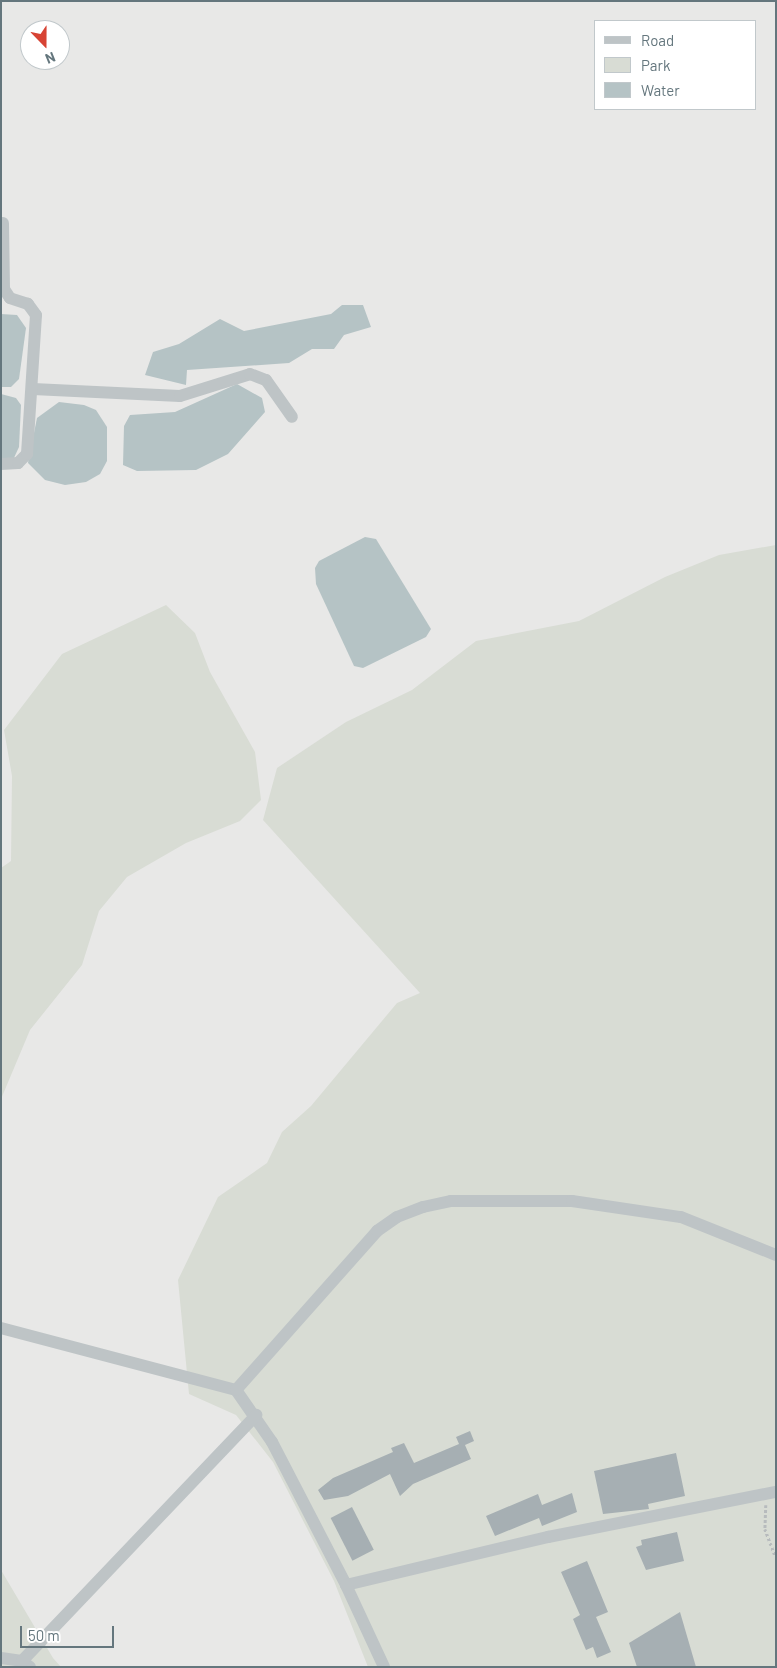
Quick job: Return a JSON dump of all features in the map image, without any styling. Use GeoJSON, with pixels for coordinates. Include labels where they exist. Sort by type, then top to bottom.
{"type":"FeatureCollection","features":[{"type":"Feature","properties":{"kind":"lane"},"geometry":{"type":"LineString","coordinates":[[1,464],[18,463],[27,454],[33,389],[36,315],[28,304],[10,298],[4,288],[3,224]]}},
{"type":"Feature","properties":{"kind":"lane"},"geometry":{"type":"LineString","coordinates":[[33,389],[180,396],[250,374],[266,380],[292,417]]}},
{"type":"Feature","properties":{"kind":"lane"},"geometry":{"type":"LineString","coordinates":[[236,1390],[377,1230],[397,1216],[423,1207],[451,1201],[572,1201],[681,1217],[776,1255]]}},
{"type":"Feature","properties":{"kind":"lane"},"geometry":{"type":"LineString","coordinates":[[1,1328],[236,1390],[256,1415],[346,1585],[384,1667]]}},
{"type":"Feature","properties":{"kind":"lane"},"geometry":{"type":"LineString","coordinates":[[2,1655],[26,1664],[256,1415]]}},
{"type":"Feature","properties":{"kind":"lane"},"geometry":{"type":"LineString","coordinates":[[346,1585],[548,1537],[771,1493]]}},
{"type":"Feature","properties":{"kind":"path"},"geometry":{"type":"LineString","coordinates":[[771,1493],[765,1529],[776,1557]]}},
{"type":"Feature","properties":{"kind":"shaded area"},"geometry":{"type":"Polygon","coordinates":[[[1,1],[776,1],[776,1667],[1,1667],[1,1]]]}},
{"type":"Feature","properties":{"kind":"green space"},"geometry":{"type":"Polygon","coordinates":[[[776,545],[776,1667],[368,1667],[334,1581],[273,1462],[236,1415],[189,1394],[178,1280],[218,1197],[267,1163],[282,1132],[311,1106],[397,1003],[420,993],[263,820],[277,768],[346,722],[412,690],[476,641],[579,621],[665,577],[719,555],[776,545]]]}},
{"type":"Feature","properties":{"kind":"green space"},"geometry":{"type":"Polygon","coordinates":[[[166,605],[195,633],[210,672],[255,752],[261,800],[240,821],[186,843],[127,877],[99,911],[82,965],[30,1030],[1,1099],[1,868],[11,861],[12,776],[4,730],[62,654],[166,605]]]}},
{"type":"Feature","properties":{"kind":"green space"},"geometry":{"type":"Polygon","coordinates":[[[1,1570],[53,1658],[61,1667],[1,1667],[1,1570]]]}},
{"type":"Feature","properties":{"kind":"water"},"geometry":{"type":"Polygon","coordinates":[[[342,305],[363,305],[371,327],[344,335],[334,349],[312,349],[289,363],[187,370],[186,385],[145,375],[153,352],[179,344],[220,319],[244,331],[331,314],[342,305]]]}},
{"type":"Feature","properties":{"kind":"water"},"geometry":{"type":"Polygon","coordinates":[[[1,314],[17,315],[26,328],[19,379],[11,387],[1,387],[1,314]]]}},
{"type":"Feature","properties":{"kind":"water"},"geometry":{"type":"Polygon","coordinates":[[[237,384],[262,398],[265,412],[228,454],[196,470],[137,471],[123,465],[124,426],[130,415],[175,412],[237,384]]]}},
{"type":"Feature","properties":{"kind":"water"},"geometry":{"type":"Polygon","coordinates":[[[1,394],[16,398],[21,405],[19,447],[13,460],[1,459],[1,394]]]}},
{"type":"Feature","properties":{"kind":"water"},"geometry":{"type":"Polygon","coordinates":[[[59,402],[84,405],[96,410],[107,427],[107,461],[100,474],[86,482],[65,485],[45,480],[28,463],[37,418],[59,402]]]}},
{"type":"Feature","properties":{"kind":"water"},"geometry":{"type":"Polygon","coordinates":[[[365,537],[376,539],[431,629],[426,637],[363,668],[354,666],[316,584],[315,568],[319,561],[365,537]]]}},
{"type":"Feature","properties":{"kind":"building"},"geometry":{"type":"Polygon","coordinates":[[[470,1431],[474,1441],[465,1445],[471,1459],[413,1484],[400,1496],[390,1474],[348,1496],[324,1500],[318,1490],[333,1478],[393,1452],[391,1448],[404,1443],[414,1463],[459,1444],[456,1437],[470,1431]]]}},
{"type":"Feature","properties":{"kind":"building"},"geometry":{"type":"Polygon","coordinates":[[[676,1453],[685,1496],[648,1504],[649,1509],[603,1514],[594,1471],[676,1453]]]}},
{"type":"Feature","properties":{"kind":"building"},"geometry":{"type":"Polygon","coordinates":[[[572,1493],[577,1512],[542,1526],[539,1518],[495,1536],[486,1516],[538,1494],[542,1505],[572,1493]]]}},
{"type":"Feature","properties":{"kind":"building"},"geometry":{"type":"Polygon","coordinates":[[[352,1507],[374,1550],[352,1561],[331,1518],[352,1507]]]}},
{"type":"Feature","properties":{"kind":"building"},"geometry":{"type":"Polygon","coordinates":[[[677,1532],[684,1561],[646,1570],[636,1547],[642,1545],[641,1540],[677,1532]]]}},
{"type":"Feature","properties":{"kind":"building"},"geometry":{"type":"Polygon","coordinates":[[[587,1561],[608,1612],[596,1617],[611,1652],[597,1658],[593,1647],[586,1650],[573,1619],[580,1615],[561,1572],[587,1561]]]}},
{"type":"Feature","properties":{"kind":"building"},"geometry":{"type":"Polygon","coordinates":[[[680,1612],[696,1667],[637,1667],[629,1643],[680,1612]]]}}]}
